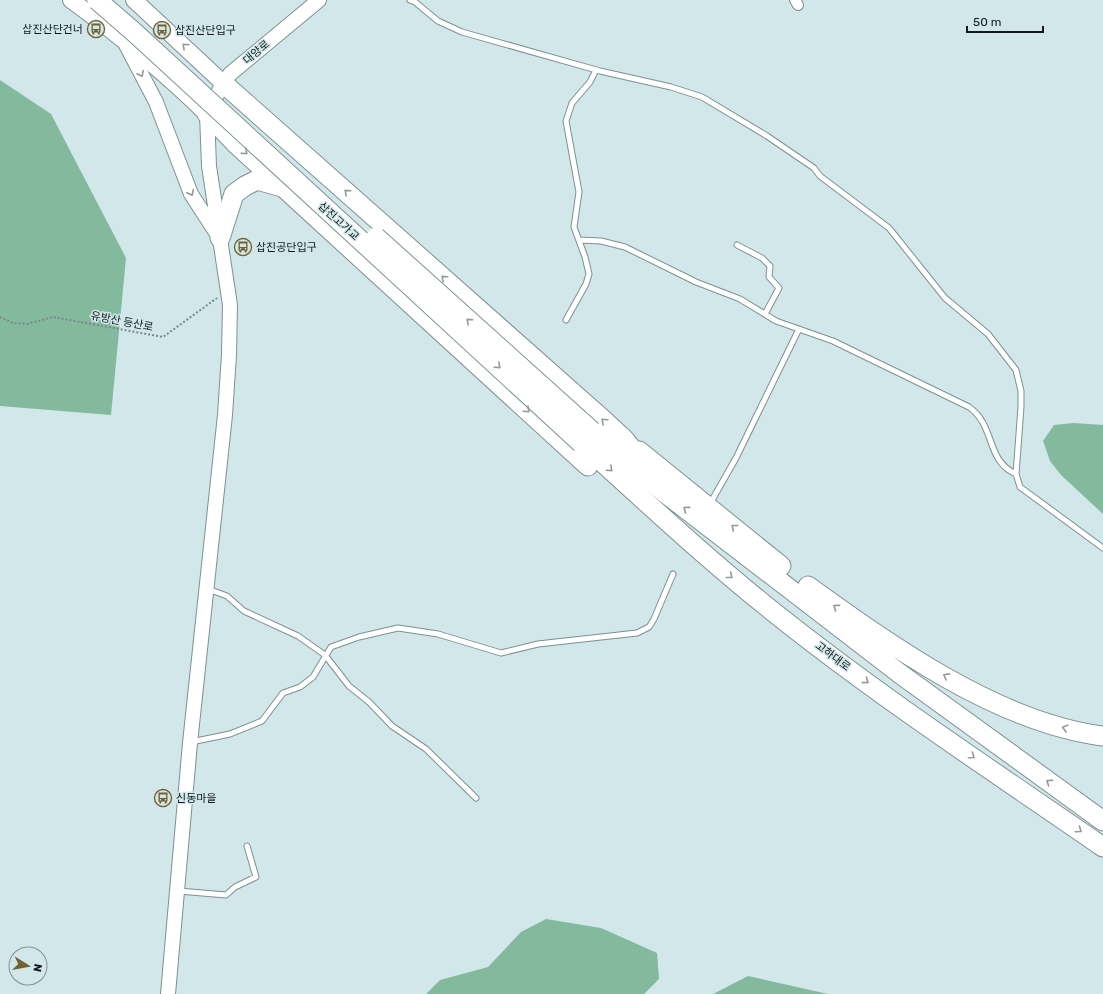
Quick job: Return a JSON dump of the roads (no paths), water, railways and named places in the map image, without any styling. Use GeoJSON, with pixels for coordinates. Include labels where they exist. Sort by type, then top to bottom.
{"type":"FeatureCollection","features":[{"type":"Feature","properties":{"kind":"highway","name":"삽진고가교"},"geometry":{"type":"LineString","coordinates":[[97,0],[586,437]]}},
{"type":"Feature","properties":{"kind":"highway","name":"삽진고가교"},"geometry":{"type":"LineString","coordinates":[[115,0],[140,21],[586,437]]}},
{"type":"Feature","properties":{"kind":"highway"},"geometry":{"type":"LineString","coordinates":[[223,83],[625,440],[789,573],[893,645],[928,667],[1007,708],[1052,725],[1103,736]]}},
{"type":"Feature","properties":{"kind":"highway"},"geometry":{"type":"LineString","coordinates":[[207,114],[236,144],[643,516],[690,542]]}},
{"type":"Feature","properties":{"kind":"highway"},"geometry":{"type":"LineString","coordinates":[[220,238],[234,194],[244,186],[257,180],[285,188]]}},
{"type":"Feature","properties":{"kind":"highway"},"geometry":{"type":"LineString","coordinates":[[586,437],[665,493],[899,673],[1103,821]]}},
{"type":"Feature","properties":{"kind":"highway","name":"고하대로"},"geometry":{"type":"LineString","coordinates":[[586,437],[690,542],[772,610],[830,655],[1103,847]]}},
{"type":"Feature","properties":{"kind":"highway"},"geometry":{"type":"LineString","coordinates":[[625,440],[665,493]]}},
{"type":"Feature","properties":{"kind":"main road"},"geometry":{"type":"LineString","coordinates":[[71,0],[123,39],[180,88],[207,114]]}},
{"type":"Feature","properties":{"kind":"main road"},"geometry":{"type":"LineString","coordinates":[[134,0],[223,83]]}},
{"type":"Feature","properties":{"kind":"street","name":"대양로"},"geometry":{"type":"LineString","coordinates":[[207,114],[223,83],[234,71],[319,0]]}},
{"type":"Feature","properties":{"kind":"street"},"geometry":{"type":"LineString","coordinates":[[123,39],[156,102],[191,194],[220,238]]}},
{"type":"Feature","properties":{"kind":"street"},"geometry":{"type":"LineString","coordinates":[[168,994],[190,742],[227,393],[230,305],[209,166],[207,114]]}},
{"type":"Feature","properties":{"kind":"lane"},"geometry":{"type":"LineString","coordinates":[[410,0],[415,2],[438,21],[462,32],[596,70],[671,87],[702,97],[724,109],[814,168],[820,176],[889,228],[945,298],[988,334],[1016,370],[1021,391],[1016,474],[1020,488],[1103,548]]}},
{"type":"Feature","properties":{"kind":"lane"},"geometry":{"type":"LineString","coordinates":[[566,320],[586,284],[589,274],[574,227],[578,187],[566,120],[572,103],[590,82],[596,70]]}},
{"type":"Feature","properties":{"kind":"lane"},"geometry":{"type":"LineString","coordinates":[[579,240],[601,241],[625,247],[696,282],[740,298],[782,324],[833,341],[969,407],[983,420],[994,453],[1001,463],[1009,471],[1016,474]]}},
{"type":"Feature","properties":{"kind":"lane"},"geometry":{"type":"LineString","coordinates":[[737,245],[762,258],[770,266],[769,277],[779,288],[765,314]]}},
{"type":"Feature","properties":{"kind":"lane"},"geometry":{"type":"LineString","coordinates":[[711,502],[736,458],[799,329]]}},
{"type":"Feature","properties":{"kind":"lane"},"geometry":{"type":"LineString","coordinates":[[190,742],[230,734],[262,721],[283,693],[300,687],[313,677],[331,647],[358,637],[398,628],[438,634],[501,653],[538,644],[637,633],[649,627],[674,574]]}},
{"type":"Feature","properties":{"kind":"lane"},"geometry":{"type":"LineString","coordinates":[[207,588],[227,596],[244,611],[298,636],[325,655],[349,686],[369,702],[392,726],[430,753],[476,798]]}},
{"type":"Feature","properties":{"kind":"lane"},"geometry":{"type":"LineString","coordinates":[[176,891],[226,895],[235,887],[256,877],[247,846]]}},
{"type":"Feature","properties":{"kind":"place","name":"삽진산단건너"},"geometry":{"type":"Point","coordinates":[96,29]}},
{"type":"Feature","properties":{"kind":"place","name":"삽진산단입구"},"geometry":{"type":"Point","coordinates":[162,30]}},
{"type":"Feature","properties":{"kind":"place","name":"삽진공단입구"},"geometry":{"type":"Point","coordinates":[243,247]}},
{"type":"Feature","properties":{"kind":"place","name":"신동마을"},"geometry":{"type":"Point","coordinates":[163,798]}}]}
